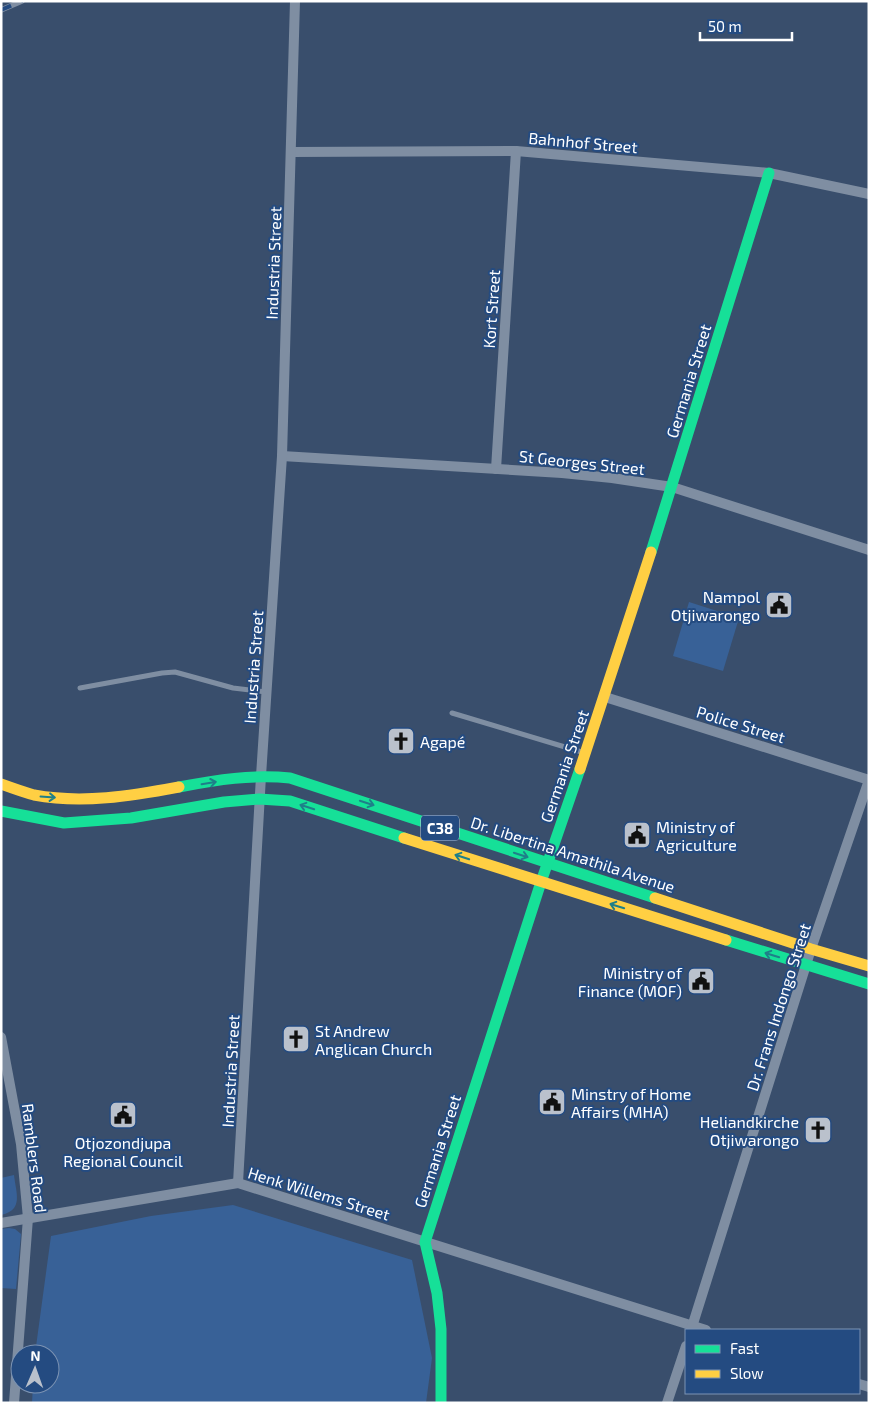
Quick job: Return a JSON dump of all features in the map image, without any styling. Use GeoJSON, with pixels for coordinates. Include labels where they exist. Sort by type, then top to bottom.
{"type":"FeatureCollection","features":[{"type":"Feature","properties":{"kind":"main road","name":"Germania Street"},"geometry":{"type":"LineString","coordinates":[[425,1242],[541,882],[605,697],[769,173]]}},
{"type":"Feature","properties":{"kind":"main road","name":"Dr. Libertina Amathila Avenue"},"geometry":{"type":"LineString","coordinates":[[3,789],[38,797],[78,800],[144,793],[261,776],[290,778],[811,949],[869,966]]}},
{"type":"Feature","properties":{"kind":"main road","name":"C38"},"geometry":{"type":"LineString","coordinates":[[1,811],[64,823],[131,818],[224,802],[259,799],[290,801],[806,966],[869,984]]}},
{"type":"Feature","properties":{"kind":"main road"},"geometry":{"type":"LineString","coordinates":[[425,1242],[437,1293],[441,1329],[441,1403]]}},
{"type":"Feature","properties":{"kind":"street","name":"Industria Street"},"geometry":{"type":"LineString","coordinates":[[238,1183],[259,799],[282,456],[295,1]]}},
{"type":"Feature","properties":{"kind":"street","name":"Bahnhof Street"},"geometry":{"type":"LineString","coordinates":[[291,152],[516,152],[769,173],[869,194]]}},
{"type":"Feature","properties":{"kind":"street","name":"Kort Street"},"geometry":{"type":"LineString","coordinates":[[496,469],[516,152]]}},
{"type":"Feature","properties":{"kind":"street","name":"St Georges Street"},"geometry":{"type":"LineString","coordinates":[[282,456],[612,478],[672,487],[869,550]]}},
{"type":"Feature","properties":{"kind":"street","name":"Police Street"},"geometry":{"type":"LineString","coordinates":[[605,697],[869,780]]}},
{"type":"Feature","properties":{"kind":"street","name":"Dr. Frans Indongo Street"},"geometry":{"type":"LineString","coordinates":[[692,1328],[811,949],[869,780]]}},
{"type":"Feature","properties":{"kind":"street","name":"Ramblers Road"},"geometry":{"type":"LineString","coordinates":[[1,1037],[21,1144],[28,1218],[14,1403]]}},
{"type":"Feature","properties":{"kind":"street","name":"Henk Willems Street"},"geometry":{"type":"LineString","coordinates":[[1,1223],[238,1183],[692,1328]]}},
{"type":"Feature","properties":{"kind":"street"},"geometry":{"type":"LineString","coordinates":[[667,1403],[685,1349]]}},
{"type":"Feature","properties":{"kind":"lane"},"geometry":{"type":"LineString","coordinates":[[80,688],[175,672],[233,688],[266,692]]}},
{"type":"Feature","properties":{"kind":"lane"},"geometry":{"type":"LineString","coordinates":[[452,713],[586,753]]}},
{"type":"Feature","properties":{"kind":"shaded area"},"geometry":{"type":"Polygon","coordinates":[[[689,602],[739,618],[723,671],[673,656],[689,602]]]}},
{"type":"Feature","properties":{"kind":"shaded area"},"geometry":{"type":"Polygon","coordinates":[[[14,1175],[17,1194],[16,1205],[8,1213],[1,1215],[1,1178],[14,1175]]]}},
{"type":"Feature","properties":{"kind":"shaded area"},"geometry":{"type":"Polygon","coordinates":[[[233,1205],[412,1260],[432,1358],[426,1403],[32,1403],[32,1394],[60,1394],[60,1344],[36,1344],[51,1236],[151,1216],[233,1205]]]}},
{"type":"Feature","properties":{"kind":"shaded area"},"geometry":{"type":"Polygon","coordinates":[[[1,1229],[15,1229],[21,1234],[16,1289],[1,1288],[1,1229]]]}},
{"type":"Feature","properties":{"kind":"railway"},"geometry":{"type":"LineString","coordinates":[[1,10],[22,1]]}},
{"type":"Feature","properties":{"kind":"traffic: fast"},"geometry":{"type":"LineString","coordinates":[[651,552],[769,173]]}},
{"type":"Feature","properties":{"kind":"traffic: fast"},"geometry":{"type":"LineString","coordinates":[[441,1403],[441,1329],[437,1293],[425,1242],[541,882],[580,769]]}},
{"type":"Feature","properties":{"kind":"traffic: fast"},"geometry":{"type":"LineString","coordinates":[[179,787],[248,777],[290,778],[655,898]]}},
{"type":"Feature","properties":{"kind":"traffic: fast"},"geometry":{"type":"LineString","coordinates":[[1,811],[64,823],[131,818],[224,802],[259,799],[290,801],[404,838]]}},
{"type":"Feature","properties":{"kind":"traffic: fast"},"geometry":{"type":"LineString","coordinates":[[726,940],[869,984]]}},
{"type":"Feature","properties":{"kind":"traffic: slow"},"geometry":{"type":"LineString","coordinates":[[580,769],[651,552]]}},
{"type":"Feature","properties":{"kind":"traffic: slow"},"geometry":{"type":"LineString","coordinates":[[1,784],[34,795],[70,799],[125,796],[179,787]]}},
{"type":"Feature","properties":{"kind":"traffic: slow"},"geometry":{"type":"LineString","coordinates":[[404,838],[726,940]]}},
{"type":"Feature","properties":{"kind":"traffic: slow"},"geometry":{"type":"LineString","coordinates":[[655,898],[869,966]]}},
{"type":"Feature","properties":{"kind":"place","name":"Nampol Otjiwarongo"},"geometry":{"type":"Point","coordinates":[779,605]}},
{"type":"Feature","properties":{"kind":"place","name":"Agapé"},"geometry":{"type":"Point","coordinates":[401,741]}},
{"type":"Feature","properties":{"kind":"place","name":"Ministry of Agriculture"},"geometry":{"type":"Point","coordinates":[637,835]}},
{"type":"Feature","properties":{"kind":"place","name":"Ministry of Finance (MOF)"},"geometry":{"type":"Point","coordinates":[701,981]}},
{"type":"Feature","properties":{"kind":"place","name":"St Andrew Anglican Church"},"geometry":{"type":"Point","coordinates":[296,1039]}},
{"type":"Feature","properties":{"kind":"place","name":"Minstry of Home Affairs (MHA)"},"geometry":{"type":"Point","coordinates":[552,1102]}},
{"type":"Feature","properties":{"kind":"place","name":"Otjozondjupa Regional Council"},"geometry":{"type":"Point","coordinates":[123,1115]}},
{"type":"Feature","properties":{"kind":"place","name":"Heliandkirche Otjiwarongo"},"geometry":{"type":"Point","coordinates":[818,1130]}}]}
